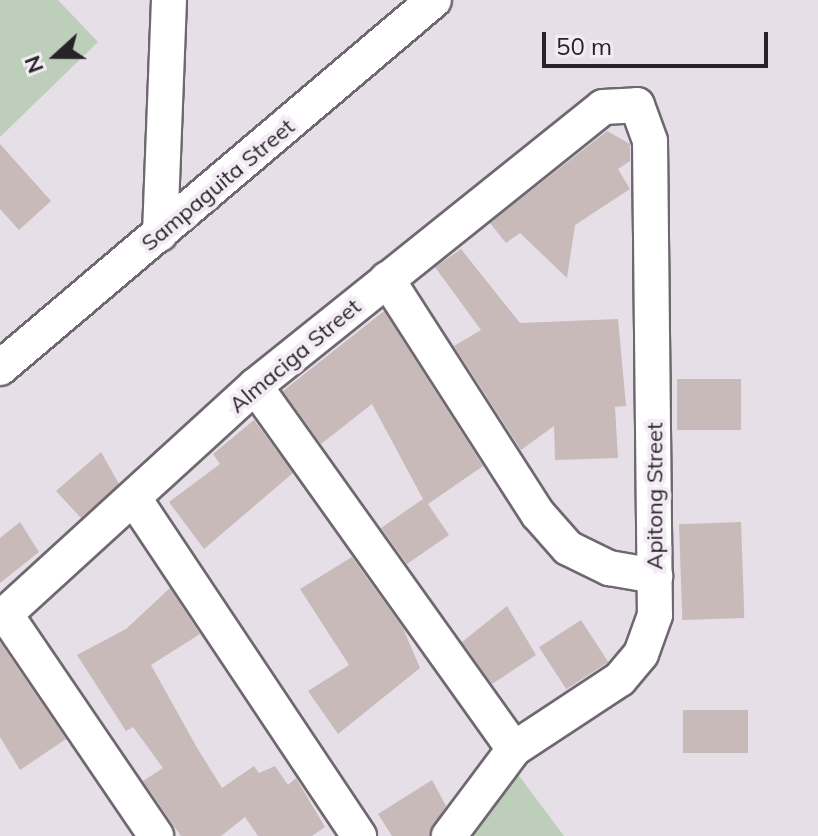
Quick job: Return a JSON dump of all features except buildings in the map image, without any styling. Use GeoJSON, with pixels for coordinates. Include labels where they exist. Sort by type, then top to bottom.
{"type":"FeatureCollection","features":[{"type":"Feature","properties":{"kind":"street"},"geometry":{"type":"LineString","coordinates":[[160,234],[169,0]]}},
{"type":"Feature","properties":{"kind":"street"},"geometry":{"type":"LineString","coordinates":[[393,37],[394,0]]}},
{"type":"Feature","properties":{"kind":"street","name":"Sampaguita Street"},"geometry":{"type":"LineString","coordinates":[[0,368],[434,0]]}},
{"type":"Feature","properties":{"kind":"street","name":"Apitong Street"},"geometry":{"type":"LineString","coordinates":[[449,836],[514,749],[620,679],[641,654],[655,615],[650,141],[637,105],[603,107]]}},
{"type":"Feature","properties":{"kind":"street","name":"Almaciga Street"},"geometry":{"type":"LineString","coordinates":[[3,617],[135,500],[255,386],[603,107]]}},
{"type":"Feature","properties":{"kind":"street"},"geometry":{"type":"LineString","coordinates":[[387,279],[538,514],[568,548],[609,568],[655,576]]}},
{"type":"Feature","properties":{"kind":"street"},"geometry":{"type":"LineString","coordinates":[[255,386],[514,749]]}},
{"type":"Feature","properties":{"kind":"street"},"geometry":{"type":"LineString","coordinates":[[135,500],[359,836]]}},
{"type":"Feature","properties":{"kind":"street"},"geometry":{"type":"LineString","coordinates":[[3,617],[156,836]]}},
{"type":"Feature","properties":{"kind":"green space"},"geometry":{"type":"Polygon","coordinates":[[[0,0],[58,0],[98,42],[0,137],[0,0]]]}},
{"type":"Feature","properties":{"kind":"green space"},"geometry":{"type":"Polygon","coordinates":[[[511,765],[564,836],[464,836],[511,765]]]}}]}
